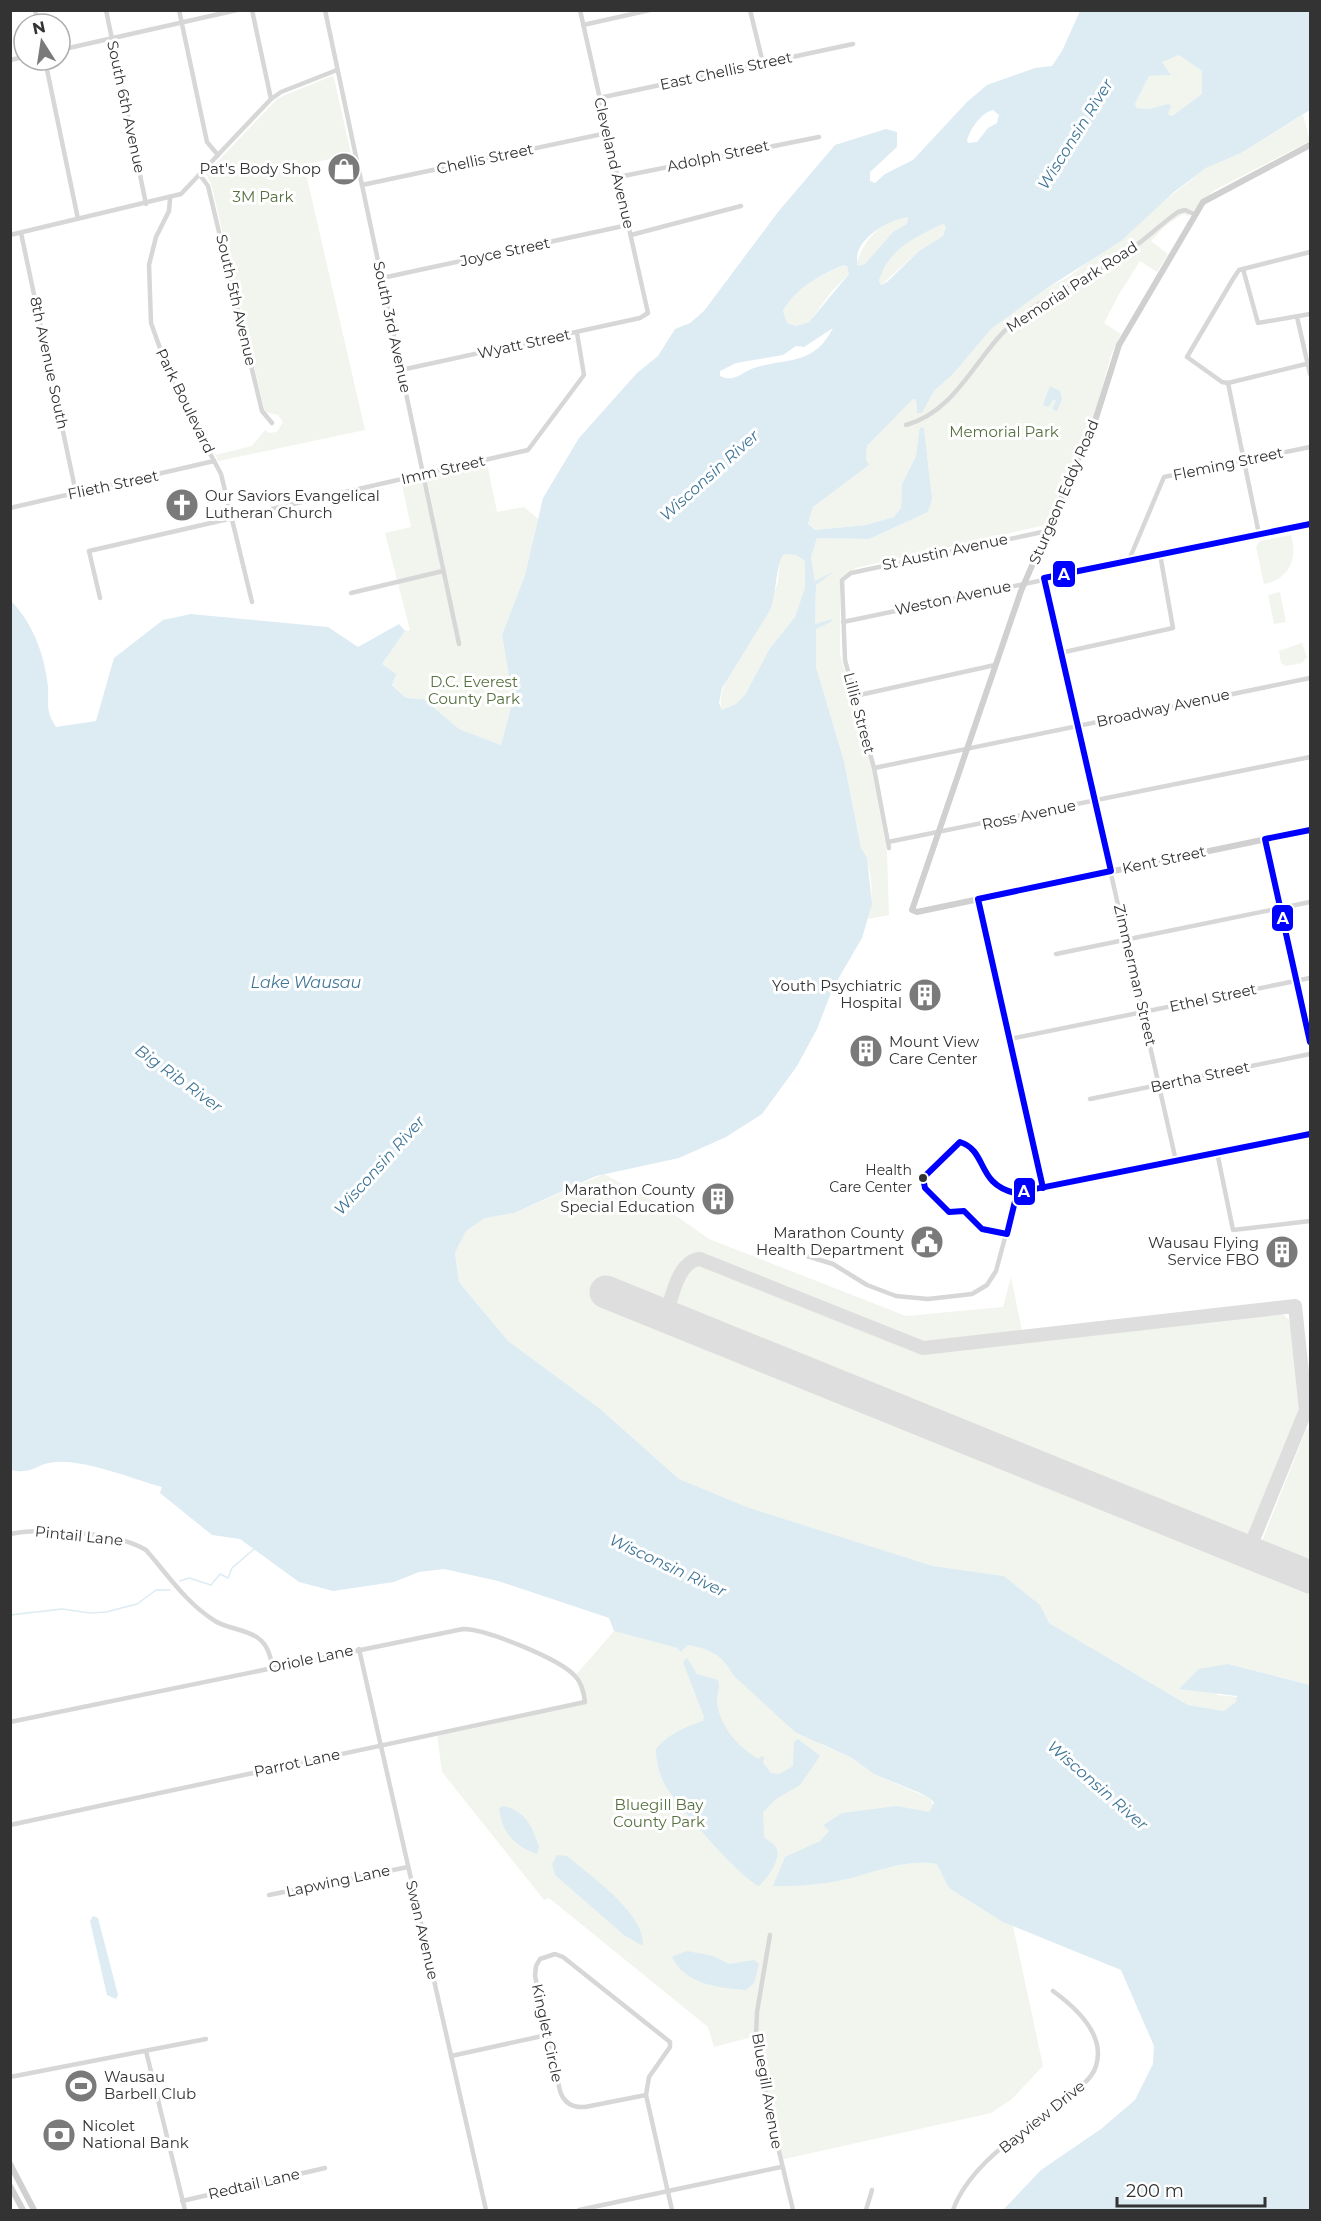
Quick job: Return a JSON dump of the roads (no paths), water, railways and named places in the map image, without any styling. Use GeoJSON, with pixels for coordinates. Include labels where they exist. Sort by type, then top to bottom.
{"type":"FeatureCollection","features":[{"type":"Feature","properties":{"kind":"street","name":"South 6th Avenue"},"geometry":{"type":"LineString","coordinates":[[106,10],[146,204]]}},
{"type":"Feature","properties":{"kind":"street"},"geometry":{"type":"LineString","coordinates":[[179,10],[207,142],[218,155]]}},
{"type":"Feature","properties":{"kind":"street"},"geometry":{"type":"LineString","coordinates":[[72,47],[237,10]]}},
{"type":"Feature","properties":{"kind":"street"},"geometry":{"type":"LineString","coordinates":[[252,10],[272,99]]}},
{"type":"Feature","properties":{"kind":"street","name":"South 3rd Avenue"},"geometry":{"type":"LineString","coordinates":[[325,10],[459,644]]}},
{"type":"Feature","properties":{"kind":"street","name":"Cleveland Avenue"},"geometry":{"type":"LineString","coordinates":[[580,10],[648,308],[646,316]]}},
{"type":"Feature","properties":{"kind":"street"},"geometry":{"type":"LineString","coordinates":[[583,25],[650,10]]}},
{"type":"Feature","properties":{"kind":"street"},"geometry":{"type":"LineString","coordinates":[[750,10],[763,63]]}},
{"type":"Feature","properties":{"kind":"street","name":"East Chellis Street"},"geometry":{"type":"LineString","coordinates":[[599,98],[853,44]]}},
{"type":"Feature","properties":{"kind":"street"},"geometry":{"type":"LineString","coordinates":[[10,235],[181,194],[272,99],[281,92],[337,70]]}},
{"type":"Feature","properties":{"kind":"street"},"geometry":{"type":"LineString","coordinates":[[47,72],[78,219]]}},
{"type":"Feature","properties":{"kind":"street","name":"Chellis Street"},"geometry":{"type":"LineString","coordinates":[[362,185],[607,133]]}},
{"type":"Feature","properties":{"kind":"street","name":"Adolph Street"},"geometry":{"type":"LineString","coordinates":[[618,177],[819,136]]}},
{"type":"Feature","properties":{"kind":"street","name":"Sturgeon Eddy Road"},"geometry":{"type":"LineString","coordinates":[[912,911],[1025,582],[1096,416],[1117,348],[1203,201],[1311,145]]}},
{"type":"Feature","properties":{"kind":"street","name":"South 5th Avenue"},"geometry":{"type":"LineString","coordinates":[[200,175],[208,186],[262,411],[272,423]]}},
{"type":"Feature","properties":{"kind":"street","name":"Park Boulevard"},"geometry":{"type":"LineString","coordinates":[[170,198],[169,211],[156,237],[149,265],[152,323],[172,382],[224,481],[252,602]]}},
{"type":"Feature","properties":{"kind":"street"},"geometry":{"type":"LineString","coordinates":[[631,235],[741,206]]}},
{"type":"Feature","properties":{"kind":"street","name":"Memorial Park Road"},"geometry":{"type":"LineString","coordinates":[[906,425],[925,418],[951,398],[996,340],[1016,322],[1123,255],[1178,212],[1185,210],[1194,214]]}},
{"type":"Feature","properties":{"kind":"street","name":"Joyce Street"},"geometry":{"type":"LineString","coordinates":[[382,278],[628,225]]}},
{"type":"Feature","properties":{"kind":"street","name":"8th Avenue South"},"geometry":{"type":"LineString","coordinates":[[21,232],[76,493]]}},
{"type":"Feature","properties":{"kind":"street"},"geometry":{"type":"LineString","coordinates":[[1309,364],[1222,382],[1187,357],[1233,279],[1243,269],[1311,252]]}},
{"type":"Feature","properties":{"kind":"street"},"geometry":{"type":"LineString","coordinates":[[1243,269],[1258,323],[1311,314]]}},
{"type":"Feature","properties":{"kind":"street","name":"Wyatt Street"},"geometry":{"type":"LineString","coordinates":[[401,370],[646,316]]}},
{"type":"Feature","properties":{"kind":"street"},"geometry":{"type":"LineString","coordinates":[[1297,317],[1311,374]]}},
{"type":"Feature","properties":{"kind":"street","name":"Imm Street"},"geometry":{"type":"LineString","coordinates":[[100,598],[89,551],[528,450],[585,375],[577,333]]}},
{"type":"Feature","properties":{"kind":"street"},"geometry":{"type":"LineString","coordinates":[[1228,382],[1259,534]]}},
{"type":"Feature","properties":{"kind":"street","name":"Fleming Street"},"geometry":{"type":"LineString","coordinates":[[1129,561],[1164,477],[1311,447]]}},
{"type":"Feature","properties":{"kind":"street","name":"Flieth Street"},"geometry":{"type":"LineString","coordinates":[[10,508],[214,461]]}},
{"type":"Feature","properties":{"kind":"street","name":"Weston Avenue"},"geometry":{"type":"LineString","coordinates":[[843,622],[1044,578],[1311,524]]}},
{"type":"Feature","properties":{"kind":"street","name":"St Austin Avenue"},"geometry":{"type":"LineString","coordinates":[[844,577],[862,571],[1047,531]]}},
{"type":"Feature","properties":{"kind":"street"},"geometry":{"type":"LineString","coordinates":[[1060,653],[1174,627],[1160,554]]}},
{"type":"Feature","properties":{"kind":"street"},"geometry":{"type":"LineString","coordinates":[[351,593],[443,572]]}},
{"type":"Feature","properties":{"kind":"street","name":"Lillie Street"},"geometry":{"type":"LineString","coordinates":[[844,577],[841,583],[845,660],[874,768],[889,845]]}},
{"type":"Feature","properties":{"kind":"street","name":"Zimmerman Street"},"geometry":{"type":"LineString","coordinates":[[1044,578],[1176,1161]]}},
{"type":"Feature","properties":{"kind":"street"},"geometry":{"type":"LineString","coordinates":[[855,696],[995,665]]}},
{"type":"Feature","properties":{"kind":"street","name":"Broadway Avenue"},"geometry":{"type":"LineString","coordinates":[[874,768],[1311,678]]}},
{"type":"Feature","properties":{"kind":"street","name":"Ross Avenue"},"geometry":{"type":"LineString","coordinates":[[889,845],[938,832],[1311,757]]}},
{"type":"Feature","properties":{"kind":"street","name":"Kent Street"},"geometry":{"type":"LineString","coordinates":[[912,911],[917,912],[1311,830]]}},
{"type":"Feature","properties":{"kind":"street"},"geometry":{"type":"LineString","coordinates":[[1265,839],[1311,1042]]}},
{"type":"Feature","properties":{"kind":"street"},"geometry":{"type":"LineString","coordinates":[[978,899],[1043,1188]]}},
{"type":"Feature","properties":{"kind":"street"},"geometry":{"type":"LineString","coordinates":[[1056,954],[1311,902]]}},
{"type":"Feature","properties":{"kind":"street","name":"Ethel Street"},"geometry":{"type":"LineString","coordinates":[[1010,1039],[1311,978]]}},
{"type":"Feature","properties":{"kind":"street","name":"Bertha Street"},"geometry":{"type":"LineString","coordinates":[[1090,1099],[1311,1054]]}},
{"type":"Feature","properties":{"kind":"street"},"geometry":{"type":"LineString","coordinates":[[807,1256],[833,1264],[867,1285],[899,1297],[935,1299],[972,1294],[989,1283],[997,1269],[1017,1193],[1311,1134]]}},
{"type":"Feature","properties":{"kind":"street"},"geometry":{"type":"LineString","coordinates":[[1217,1152],[1233,1230],[1311,1221]]}},
{"type":"Feature","properties":{"kind":"street","name":"Pintail Lane"},"geometry":{"type":"LineString","coordinates":[[10,1534],[45,1531],[117,1539],[138,1545],[146,1550],[195,1606],[217,1622],[258,1638],[267,1648],[273,1667]]}},
{"type":"Feature","properties":{"kind":"street","name":"Oriole Lane"},"geometry":{"type":"LineString","coordinates":[[10,1722],[444,1631],[478,1630],[569,1670],[580,1684],[585,1702]]}},
{"type":"Feature","properties":{"kind":"street","name":"Swan Avenue"},"geometry":{"type":"LineString","coordinates":[[359,1649],[486,2211]]}},
{"type":"Feature","properties":{"kind":"street","name":"Parrot Lane"},"geometry":{"type":"LineString","coordinates":[[10,1825],[585,1702]]}},
{"type":"Feature","properties":{"kind":"street","name":"Lapwing Lane"},"geometry":{"type":"LineString","coordinates":[[269,1895],[408,1867]]}},
{"type":"Feature","properties":{"kind":"street","name":"Bluegill Avenue"},"geometry":{"type":"LineString","coordinates":[[770,1935],[757,2012],[756,2036],[781,2168],[793,2211]]}},
{"type":"Feature","properties":{"kind":"street","name":"Kinglet Circle"},"geometry":{"type":"LineString","coordinates":[[555,1954],[563,1957],[670,2043],[670,2047],[649,2077],[646,2095],[585,2107],[568,2104],[560,2091],[547,2035],[535,1976],[536,1966],[540,1959],[555,1954]]}},
{"type":"Feature","properties":{"kind":"street","name":"Bayview Drive"},"geometry":{"type":"LineString","coordinates":[[953,2211],[962,2190],[993,2157],[1083,2083],[1096,2067],[1096,2044],[1087,2023],[1053,1991]]}},
{"type":"Feature","properties":{"kind":"street"},"geometry":{"type":"LineString","coordinates":[[451,2056],[547,2035]]}},
{"type":"Feature","properties":{"kind":"street"},"geometry":{"type":"LineString","coordinates":[[10,2077],[206,2039]]}},
{"type":"Feature","properties":{"kind":"street"},"geometry":{"type":"LineString","coordinates":[[146,2050],[185,2211]]}},
{"type":"Feature","properties":{"kind":"street"},"geometry":{"type":"LineString","coordinates":[[646,2095],[672,2211]]}},
{"type":"Feature","properties":{"kind":"street"},"geometry":{"type":"LineString","coordinates":[[10,2164],[34,2211]]}},
{"type":"Feature","properties":{"kind":"street","name":"Redtail Lane"},"geometry":{"type":"LineString","coordinates":[[182,2201],[325,2168]]}},
{"type":"Feature","properties":{"kind":"street"},"geometry":{"type":"LineString","coordinates":[[579,2211],[781,2168]]}},
{"type":"Feature","properties":{"kind":"street"},"geometry":{"type":"LineString","coordinates":[[10,2186],[23,2211]]}},
{"type":"Feature","properties":{"kind":"street"},"geometry":{"type":"LineString","coordinates":[[866,2211],[872,2190]]}},
{"type":"Feature","properties":{"kind":"water","name":"Lake Wausau"},"geometry":{"type":"Polygon","coordinates":[[[1080,11],[1310,11],[1310,110],[1241,153],[1206,168],[1174,192],[1121,241],[1047,288],[991,329],[954,373],[934,391],[922,413],[917,413],[916,400],[913,399],[867,446],[866,459],[869,465],[813,507],[808,524],[815,530],[866,525],[894,517],[901,508],[902,484],[916,456],[919,431],[921,427],[924,428],[932,499],[928,512],[869,539],[817,538],[811,557],[815,581],[835,571],[816,585],[815,624],[832,619],[831,622],[816,629],[816,667],[844,761],[861,848],[867,858],[872,904],[862,938],[833,988],[817,1029],[797,1066],[762,1114],[726,1137],[679,1158],[596,1176],[514,1213],[485,1218],[466,1231],[455,1253],[459,1282],[508,1341],[599,1408],[679,1479],[749,1508],[933,1566],[1004,1576],[1040,1605],[1049,1623],[1188,1705],[1224,1711],[1236,1702],[1237,1696],[1179,1689],[1199,1669],[1228,1664],[1310,1685],[1310,2210],[1003,2210],[1041,2170],[1101,2129],[1135,2100],[1153,2064],[1154,2046],[1121,1970],[1003,1922],[949,1888],[937,1864],[905,1864],[832,1882],[773,1886],[785,1857],[820,1841],[829,1831],[823,1825],[842,1813],[897,1806],[929,1812],[934,1803],[920,1793],[874,1774],[852,1758],[795,1732],[733,1675],[725,1662],[715,1654],[688,1645],[681,1652],[677,1648],[614,1631],[609,1618],[498,1581],[444,1569],[419,1572],[394,1582],[333,1591],[299,1582],[240,1539],[212,1535],[160,1493],[162,1487],[95,1467],[68,1462],[44,1464],[25,1471],[11,1470],[11,601],[26,619],[41,652],[48,687],[49,712],[56,727],[96,721],[114,658],[163,620],[191,614],[328,627],[358,647],[399,624],[405,631],[382,664],[396,674],[392,685],[406,698],[424,699],[459,729],[501,745],[513,700],[502,635],[525,575],[543,498],[579,438],[637,373],[658,356],[675,329],[690,323],[704,311],[778,212],[835,145],[886,129],[897,132],[897,147],[870,172],[870,181],[875,183],[885,174],[913,160],[967,102],[987,85],[1035,68],[1052,66],[1062,51],[1080,11]],[[1179,55],[1162,62],[1171,75],[1149,76],[1135,104],[1137,108],[1149,109],[1168,104],[1171,106],[1168,114],[1172,116],[1202,94],[1202,71],[1179,55]],[[993,110],[984,114],[971,131],[968,143],[977,142],[988,128],[997,123],[999,115],[993,110]],[[908,217],[891,222],[865,240],[857,257],[858,266],[865,264],[893,232],[907,224],[908,217]],[[943,224],[904,246],[889,261],[879,281],[881,285],[919,251],[943,236],[946,227],[943,224]],[[843,265],[809,283],[788,303],[783,311],[787,323],[796,326],[809,322],[849,274],[847,266],[843,265]],[[833,328],[804,347],[796,346],[783,355],[736,363],[720,371],[720,376],[734,378],[754,368],[808,355],[817,349],[833,328]],[[784,554],[779,565],[770,610],[722,688],[719,703],[722,710],[736,704],[745,695],[770,648],[795,617],[805,587],[805,561],[796,555],[784,554]]]}},
{"type":"Feature","properties":{"kind":"water"},"geometry":{"type":"Polygon","coordinates":[[[1050,386],[1060,391],[1062,399],[1057,411],[1052,409],[1056,401],[1054,399],[1048,407],[1043,405],[1050,386]]]}},
{"type":"Feature","properties":{"kind":"water"},"geometry":{"type":"Polygon","coordinates":[[[687,1658],[697,1674],[718,1680],[717,1703],[726,1728],[744,1749],[759,1759],[761,1756],[764,1757],[763,1763],[771,1773],[780,1774],[793,1766],[794,1742],[798,1739],[820,1756],[800,1785],[776,1799],[763,1812],[764,1837],[775,1846],[777,1856],[770,1874],[759,1886],[750,1881],[724,1856],[695,1823],[665,1785],[657,1763],[656,1749],[661,1744],[671,1735],[703,1721],[704,1717],[683,1662],[687,1658]]]}},
{"type":"Feature","properties":{"kind":"water"},"geometry":{"type":"Polygon","coordinates":[[[504,1806],[518,1812],[527,1821],[539,1847],[537,1854],[522,1847],[510,1837],[503,1825],[499,1808],[504,1806]]]}},
{"type":"Feature","properties":{"kind":"water"},"geometry":{"type":"Polygon","coordinates":[[[557,1855],[567,1856],[602,1884],[626,1908],[641,1934],[643,1946],[624,1935],[555,1875],[552,1864],[557,1855]]]}},
{"type":"Feature","properties":{"kind":"water"},"geometry":{"type":"Polygon","coordinates":[[[93,1916],[98,1918],[118,1995],[116,1999],[107,1995],[90,1921],[93,1916]]]}},
{"type":"Feature","properties":{"kind":"water"},"geometry":{"type":"Polygon","coordinates":[[[687,1951],[713,1956],[729,1964],[754,1960],[759,1964],[754,1983],[746,1990],[714,1986],[694,1979],[678,1966],[672,1957],[687,1951]]]}},
{"type":"Feature","properties":{"kind":"waterway"},"geometry":{"type":"LineString","coordinates":[[180,1581],[189,1578],[211,1585],[220,1574],[228,1578],[232,1568],[254,1549]]}},
{"type":"Feature","properties":{"kind":"waterway"},"geometry":{"type":"LineString","coordinates":[[10,1615],[62,1609],[90,1613],[106,1612],[137,1604],[156,1590],[170,1590]]}},
{"type":"Feature","properties":{"kind":"place","name":"Pat's Body Shop"},"geometry":{"type":"Point","coordinates":[344,169]}},
{"type":"Feature","properties":{"kind":"place","name":"Our Saviors Evangelical Lutheran Church"},"geometry":{"type":"Point","coordinates":[182,505]}},
{"type":"Feature","properties":{"kind":"place","name":"Youth Psychiatric Hospital"},"geometry":{"type":"Point","coordinates":[925,995]}},
{"type":"Feature","properties":{"kind":"place","name":"Mount View Care Center"},"geometry":{"type":"Point","coordinates":[866,1051]}},
{"type":"Feature","properties":{"kind":"place","name":"Health Care Center"},"geometry":{"type":"Point","coordinates":[923,1178]}},
{"type":"Feature","properties":{"kind":"place","name":"Marathon County Special Education"},"geometry":{"type":"Point","coordinates":[718,1199]}},
{"type":"Feature","properties":{"kind":"place","name":"Marathon County Health Department"},"geometry":{"type":"Point","coordinates":[927,1242]}},
{"type":"Feature","properties":{"kind":"place","name":"Wausau Flying Service FBO"},"geometry":{"type":"Point","coordinates":[1282,1252]}},
{"type":"Feature","properties":{"kind":"place","name":"Wausau Barbell Club"},"geometry":{"type":"Point","coordinates":[81,2086]}},
{"type":"Feature","properties":{"kind":"place","name":"Nicolet National Bank"},"geometry":{"type":"Point","coordinates":[59,2135]}},
{"type":"Feature","properties":{"kind":"water label","name":"Wisconsin River"},"geometry":{"type":"Point","coordinates":[1075,134]}},
{"type":"Feature","properties":{"kind":"water label","name":"Wisconsin River"},"geometry":{"type":"Point","coordinates":[709,475]}},
{"type":"Feature","properties":{"kind":"water label","name":"Big Rib River"},"geometry":{"type":"Point","coordinates":[179,1078]}},
{"type":"Feature","properties":{"kind":"water label","name":"Wisconsin River"},"geometry":{"type":"Point","coordinates":[379,1165]}},
{"type":"Feature","properties":{"kind":"water label","name":"Wisconsin River"},"geometry":{"type":"Point","coordinates":[668,1565]}},
{"type":"Feature","properties":{"kind":"water label","name":"Wisconsin River"},"geometry":{"type":"Point","coordinates":[1098,1785]}},
{"type":"Feature","properties":{"kind":"park label","name":"3M Park"},"geometry":{"type":"Point","coordinates":[263,197]}},
{"type":"Feature","properties":{"kind":"park label","name":"Memorial Park"},"geometry":{"type":"Point","coordinates":[1004,432]}},
{"type":"Feature","properties":{"kind":"park label","name":"D.C. Everest County Park"},"geometry":{"type":"Point","coordinates":[474,690]}},
{"type":"Feature","properties":{"kind":"park label","name":"Bluegill Bay County Park"},"geometry":{"type":"Point","coordinates":[659,1814]}}]}
